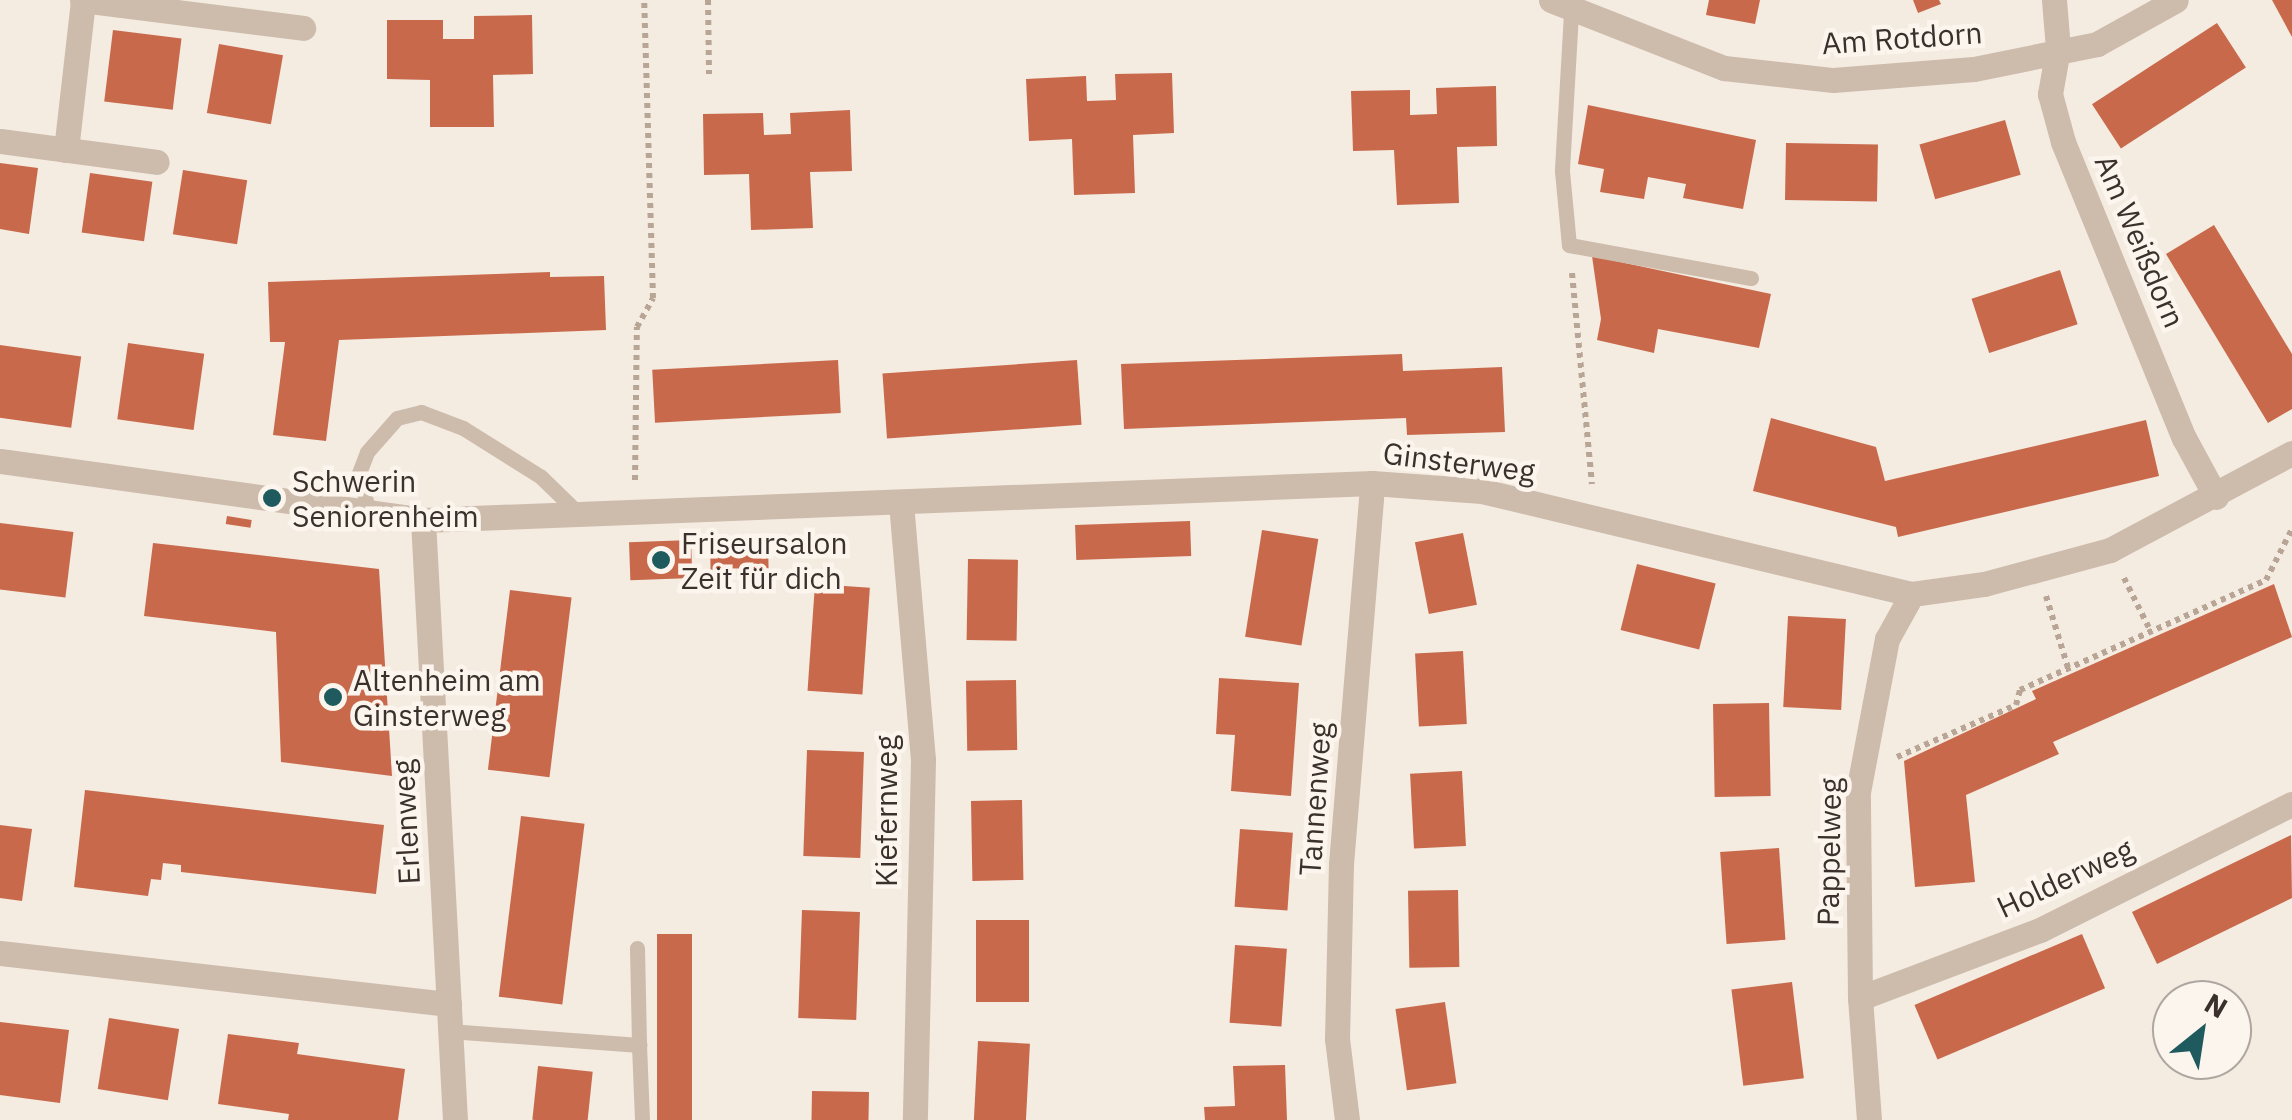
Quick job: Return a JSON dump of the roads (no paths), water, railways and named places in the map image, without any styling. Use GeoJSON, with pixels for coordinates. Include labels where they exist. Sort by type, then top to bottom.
{"type":"FeatureCollection","features":[{"type":"Feature","properties":{"kind":"street"},"geometry":{"type":"LineString","coordinates":[[66,150],[83,0],[303,28]]}},
{"type":"Feature","properties":{"kind":"street","name":"Am Weißdorn"},"geometry":{"type":"LineString","coordinates":[[2054,0],[2058,49],[2050,94],[2063,142],[2184,438],[2216,498]]}},
{"type":"Feature","properties":{"kind":"street","name":"Am Rotdorn"},"geometry":{"type":"LineString","coordinates":[[1560,6],[1724,68],[1834,80],[1974,68],[2097,44],[2176,0]]}},
{"type":"Feature","properties":{"kind":"street"},"geometry":{"type":"LineString","coordinates":[[0,141],[158,162]]}},
{"type":"Feature","properties":{"kind":"street","name":"Ginsterweg"},"geometry":{"type":"LineString","coordinates":[[0,461],[423,520],[1372,483],[1482,492],[1595,515],[1912,594],[2038,571],[2110,550],[2216,498],[2292,453]]}},
{"type":"Feature","properties":{"kind":"street","name":"Tannenweg"},"geometry":{"type":"LineString","coordinates":[[1347,1120],[1337,1039],[1341,864],[1372,483]]}},
{"type":"Feature","properties":{"kind":"street","name":"Kiefernweg"},"geometry":{"type":"LineString","coordinates":[[900,503],[923,760],[915,1120]]}},
{"type":"Feature","properties":{"kind":"street","name":"Erlenweg"},"geometry":{"type":"LineString","coordinates":[[423,520],[454,1120]]}},
{"type":"Feature","properties":{"kind":"street","name":"Pappelweg"},"geometry":{"type":"LineString","coordinates":[[1869,1120],[1860,998],[1862,773],[1886,639],[1912,594]]}},
{"type":"Feature","properties":{"kind":"street","name":"Holderweg"},"geometry":{"type":"LineString","coordinates":[[1860,998],[2040,930],[2292,804]]}},
{"type":"Feature","properties":{"kind":"street"},"geometry":{"type":"LineString","coordinates":[[0,953],[449,1004]]}},
{"type":"Feature","properties":{"kind":"lane","name":"Am Rotdorn"},"geometry":{"type":"LineString","coordinates":[[1560,6],[1562,171],[1569,245],[1752,278]]}},
{"type":"Feature","properties":{"kind":"lane"},"geometry":{"type":"LineString","coordinates":[[369,513],[359,474],[367,452],[398,418],[421,412],[462,428],[541,477],[579,514]]}},
{"type":"Feature","properties":{"kind":"lane"},"geometry":{"type":"LineString","coordinates":[[636,948],[642,1120]]}},
{"type":"Feature","properties":{"kind":"lane"},"geometry":{"type":"LineString","coordinates":[[449,1031],[639,1045]]}},
{"type":"Feature","properties":{"kind":"place","name":"Schwerin Seniorenheim"},"geometry":{"type":"Point","coordinates":[272,498]}},
{"type":"Feature","properties":{"kind":"place","name":"Friseursalon Zeit für dich"},"geometry":{"type":"Point","coordinates":[661,560]}},
{"type":"Feature","properties":{"kind":"place","name":"Altenheim am Ginsterweg"},"geometry":{"type":"Point","coordinates":[333,697]}}]}
